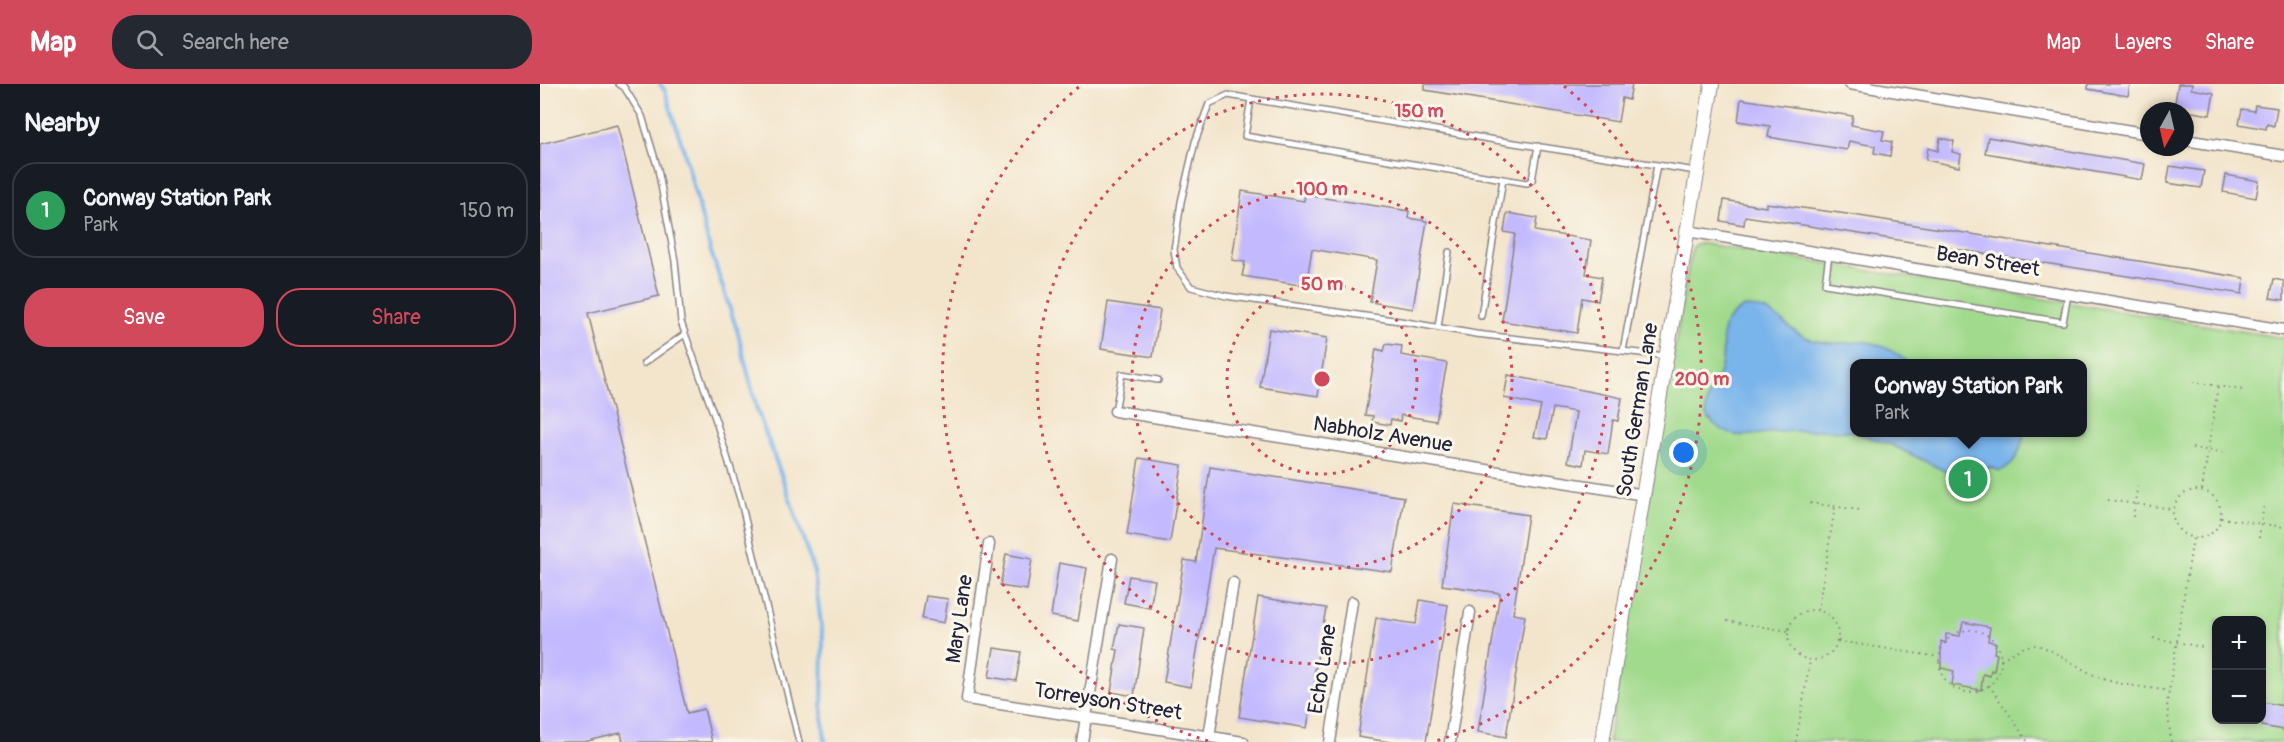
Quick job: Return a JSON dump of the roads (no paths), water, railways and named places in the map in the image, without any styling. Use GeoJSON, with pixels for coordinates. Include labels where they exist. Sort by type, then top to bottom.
{"type":"FeatureCollection","features":[{"type":"Feature","properties":{"kind":"street","name":"South German Lane"},"geometry":{"type":"LineString","coordinates":[[1602,742],[1712,84]]}},
{"type":"Feature","properties":{"kind":"street"},"geometry":{"type":"LineString","coordinates":[[1850,84],[2140,132]]}},
{"type":"Feature","properties":{"kind":"street"},"geometry":{"type":"LineString","coordinates":[[2194,141],[2284,156]]}},
{"type":"Feature","properties":{"kind":"street","name":"Bean Street"},"geometry":{"type":"LineString","coordinates":[[1687,231],[2284,330]]}},
{"type":"Feature","properties":{"kind":"street","name":"Nabholz Avenue"},"geometry":{"type":"LineString","coordinates":[[1115,411],[1645,495]]}},
{"type":"Feature","properties":{"kind":"street","name":"Mary Lane"},"geometry":{"type":"LineString","coordinates":[[967,699],[989,544]]}},
{"type":"Feature","properties":{"kind":"street"},"geometry":{"type":"LineString","coordinates":[[1082,742],[1112,559]]}},
{"type":"Feature","properties":{"kind":"street"},"geometry":{"type":"LineString","coordinates":[[1209,737],[1233,583]]}},
{"type":"Feature","properties":{"kind":"street","name":"Echo Lane"},"geometry":{"type":"LineString","coordinates":[[1330,742],[1352,602]]}},
{"type":"Feature","properties":{"kind":"street"},"geometry":{"type":"LineString","coordinates":[[1450,742],[1470,612]]}},
{"type":"Feature","properties":{"kind":"street","name":"Torreyson Street"},"geometry":{"type":"LineString","coordinates":[[967,699],[1243,742]]}},
{"type":"Feature","properties":{"kind":"lane"},"geometry":{"type":"LineString","coordinates":[[619,84],[624,87],[642,117],[658,169],[675,261],[681,322],[716,421],[741,502],[800,742]]}},
{"type":"Feature","properties":{"kind":"lane"},"geometry":{"type":"LineString","coordinates":[[1666,356],[1476,334],[1226,296],[1191,287],[1176,268],[1174,250],[1181,202],[1196,142],[1209,104],[1228,95],[1697,171]]}},
{"type":"Feature","properties":{"kind":"lane"},"geometry":{"type":"LineString","coordinates":[[1251,99],[1245,136],[1527,183],[1532,180],[1538,146]]}},
{"type":"Feature","properties":{"kind":"lane"},"geometry":{"type":"LineString","coordinates":[[1623,351],[1657,165]]}},
{"type":"Feature","properties":{"kind":"lane"},"geometry":{"type":"LineString","coordinates":[[1481,316],[1503,179]]}},
{"type":"Feature","properties":{"kind":"lane"},"geometry":{"type":"LineString","coordinates":[[1438,327],[1449,252]]}},
{"type":"Feature","properties":{"kind":"lane"},"geometry":{"type":"LineString","coordinates":[[1829,255],[1825,284],[2063,322],[2067,294]]}},
{"type":"Feature","properties":{"kind":"lane"},"geometry":{"type":"LineString","coordinates":[[644,363],[686,334]]}},
{"type":"Feature","properties":{"kind":"lane"},"geometry":{"type":"LineString","coordinates":[[1115,411],[1122,374],[1158,380]]}},
{"type":"Feature","properties":{"kind":"water"},"geometry":{"type":"Polygon","coordinates":[[[1744,307],[1756,308],[1774,315],[1795,331],[1813,340],[1830,343],[1872,343],[1892,351],[1903,359],[1850,359],[1850,432],[1816,430],[1746,436],[1732,434],[1709,419],[1706,410],[1710,393],[1721,367],[1724,327],[1734,314],[1744,307]]]}},
{"type":"Feature","properties":{"kind":"water"},"geometry":{"type":"Polygon","coordinates":[[[1868,437],[2023,437],[2020,450],[2006,468],[2000,471],[1989,467],[1978,480],[1965,481],[1892,445],[1868,437]]]}},
{"type":"Feature","properties":{"kind":"waterway"},"geometry":{"type":"LineString","coordinates":[[660,84],[665,91],[684,151],[710,249],[738,333],[757,410],[814,572],[823,639],[822,710],[825,742]]}},
{"type":"Feature","properties":{"kind":"place","name":"Conway Station Park"},"geometry":{"type":"Point","coordinates":[1968,479]}}]}
